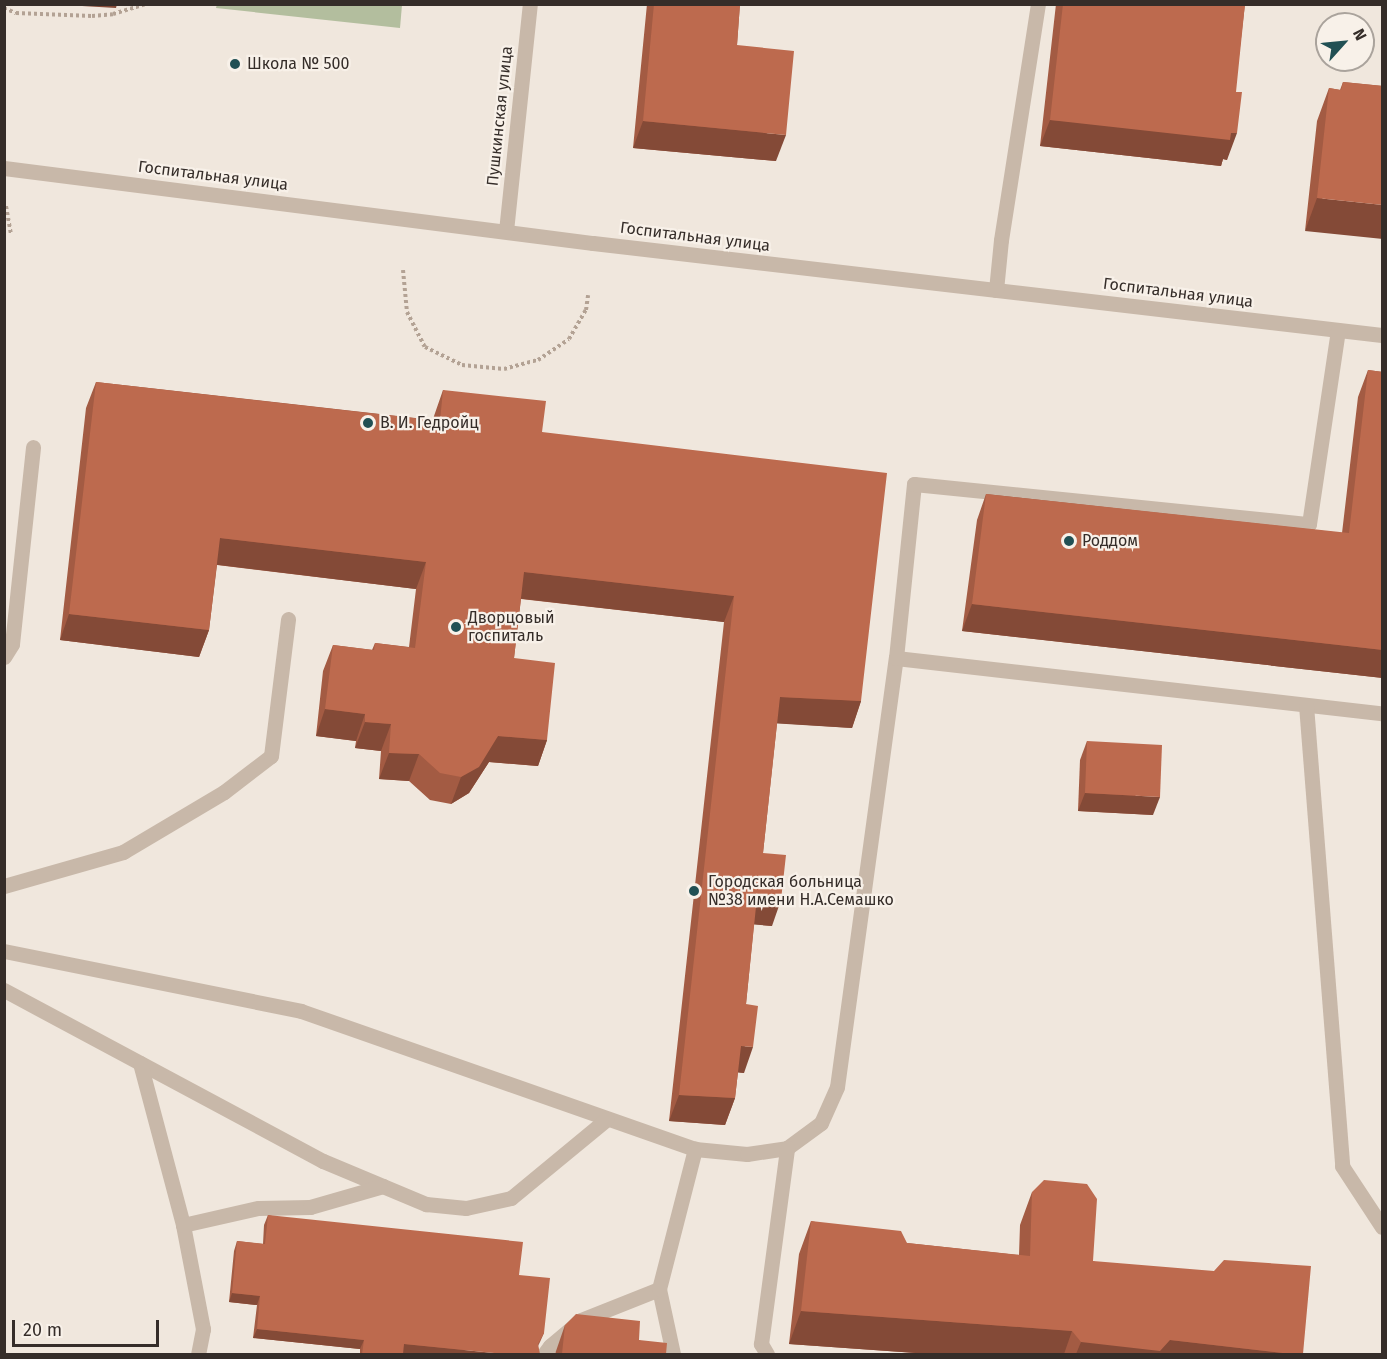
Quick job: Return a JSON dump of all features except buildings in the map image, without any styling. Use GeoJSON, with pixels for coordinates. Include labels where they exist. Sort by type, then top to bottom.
{"type":"FeatureCollection","features":[{"type":"Feature","properties":{"kind":"street","name":"Пушкинская улица"},"geometry":{"type":"LineString","coordinates":[[506,231],[530,4]]}},
{"type":"Feature","properties":{"kind":"street"},"geometry":{"type":"LineString","coordinates":[[996,290],[1001,240],[1038,4]]}},
{"type":"Feature","properties":{"kind":"street","name":"Госпитальная улица"},"geometry":{"type":"LineString","coordinates":[[4,168],[593,243],[1383,335]]}},
{"type":"Feature","properties":{"kind":"street"},"geometry":{"type":"LineString","coordinates":[[4,951],[301,1011],[695,1149],[747,1154],[787,1148],[821,1123],[837,1087],[896,658],[914,484],[1310,524],[1338,330]]}},
{"type":"Feature","properties":{"kind":"street"},"geometry":{"type":"LineString","coordinates":[[4,657],[12,644],[33,447]]}},
{"type":"Feature","properties":{"kind":"street"},"geometry":{"type":"LineString","coordinates":[[4,886],[123,852],[224,792],[271,756],[288,619]]}},
{"type":"Feature","properties":{"kind":"street"},"geometry":{"type":"LineString","coordinates":[[896,658],[1380,713]]}},
{"type":"Feature","properties":{"kind":"street"},"geometry":{"type":"LineString","coordinates":[[1306,705],[1342,1166],[1383,1227]]}},
{"type":"Feature","properties":{"kind":"street"},"geometry":{"type":"LineString","coordinates":[[4,990],[323,1161],[426,1204],[466,1208],[511,1198],[607,1119]]}},
{"type":"Feature","properties":{"kind":"street"},"geometry":{"type":"LineString","coordinates":[[140,1063],[183,1225],[203,1329],[198,1354]]}},
{"type":"Feature","properties":{"kind":"street"},"geometry":{"type":"LineString","coordinates":[[767,1354],[761,1344],[787,1148]]}},
{"type":"Feature","properties":{"kind":"street"},"geometry":{"type":"LineString","coordinates":[[673,1354],[659,1289],[695,1149]]}},
{"type":"Feature","properties":{"kind":"street"},"geometry":{"type":"LineString","coordinates":[[183,1225],[258,1208],[310,1207],[383,1186]]}},
{"type":"Feature","properties":{"kind":"street"},"geometry":{"type":"LineString","coordinates":[[544,1354],[550,1346],[581,1320],[659,1289]]}},
{"type":"Feature","properties":{"kind":"path"},"geometry":{"type":"LineString","coordinates":[[4,8],[16,13],[92,16],[113,14],[131,6],[145,4]]}},
{"type":"Feature","properties":{"kind":"path"},"geometry":{"type":"LineString","coordinates":[[6,206],[11,234]]}},
{"type":"Feature","properties":{"kind":"path"},"geometry":{"type":"LineString","coordinates":[[403,270],[407,312],[425,347],[462,365],[504,369],[538,360],[569,339],[586,310],[588,295]]}},
{"type":"Feature","properties":{"kind":"green space"},"geometry":{"type":"Polygon","coordinates":[[[217,4],[402,5],[400,28],[216,8],[217,4]]]}},
{"type":"Feature","properties":{"kind":"place","name":"Школа № 500"},"geometry":{"type":"Point","coordinates":[235,64]}},
{"type":"Feature","properties":{"kind":"place","name":"В. И. Гедройц"},"geometry":{"type":"Point","coordinates":[368,423]}},
{"type":"Feature","properties":{"kind":"place","name":"Роддом"},"geometry":{"type":"Point","coordinates":[1069,541]}},
{"type":"Feature","properties":{"kind":"place","name":"Дворцовый госпиталь"},"geometry":{"type":"Point","coordinates":[456,627]}},
{"type":"Feature","properties":{"kind":"place","name":"Городская больница №38 имени Н.А.Семашко"},"geometry":{"type":"Point","coordinates":[694,891]}}]}
